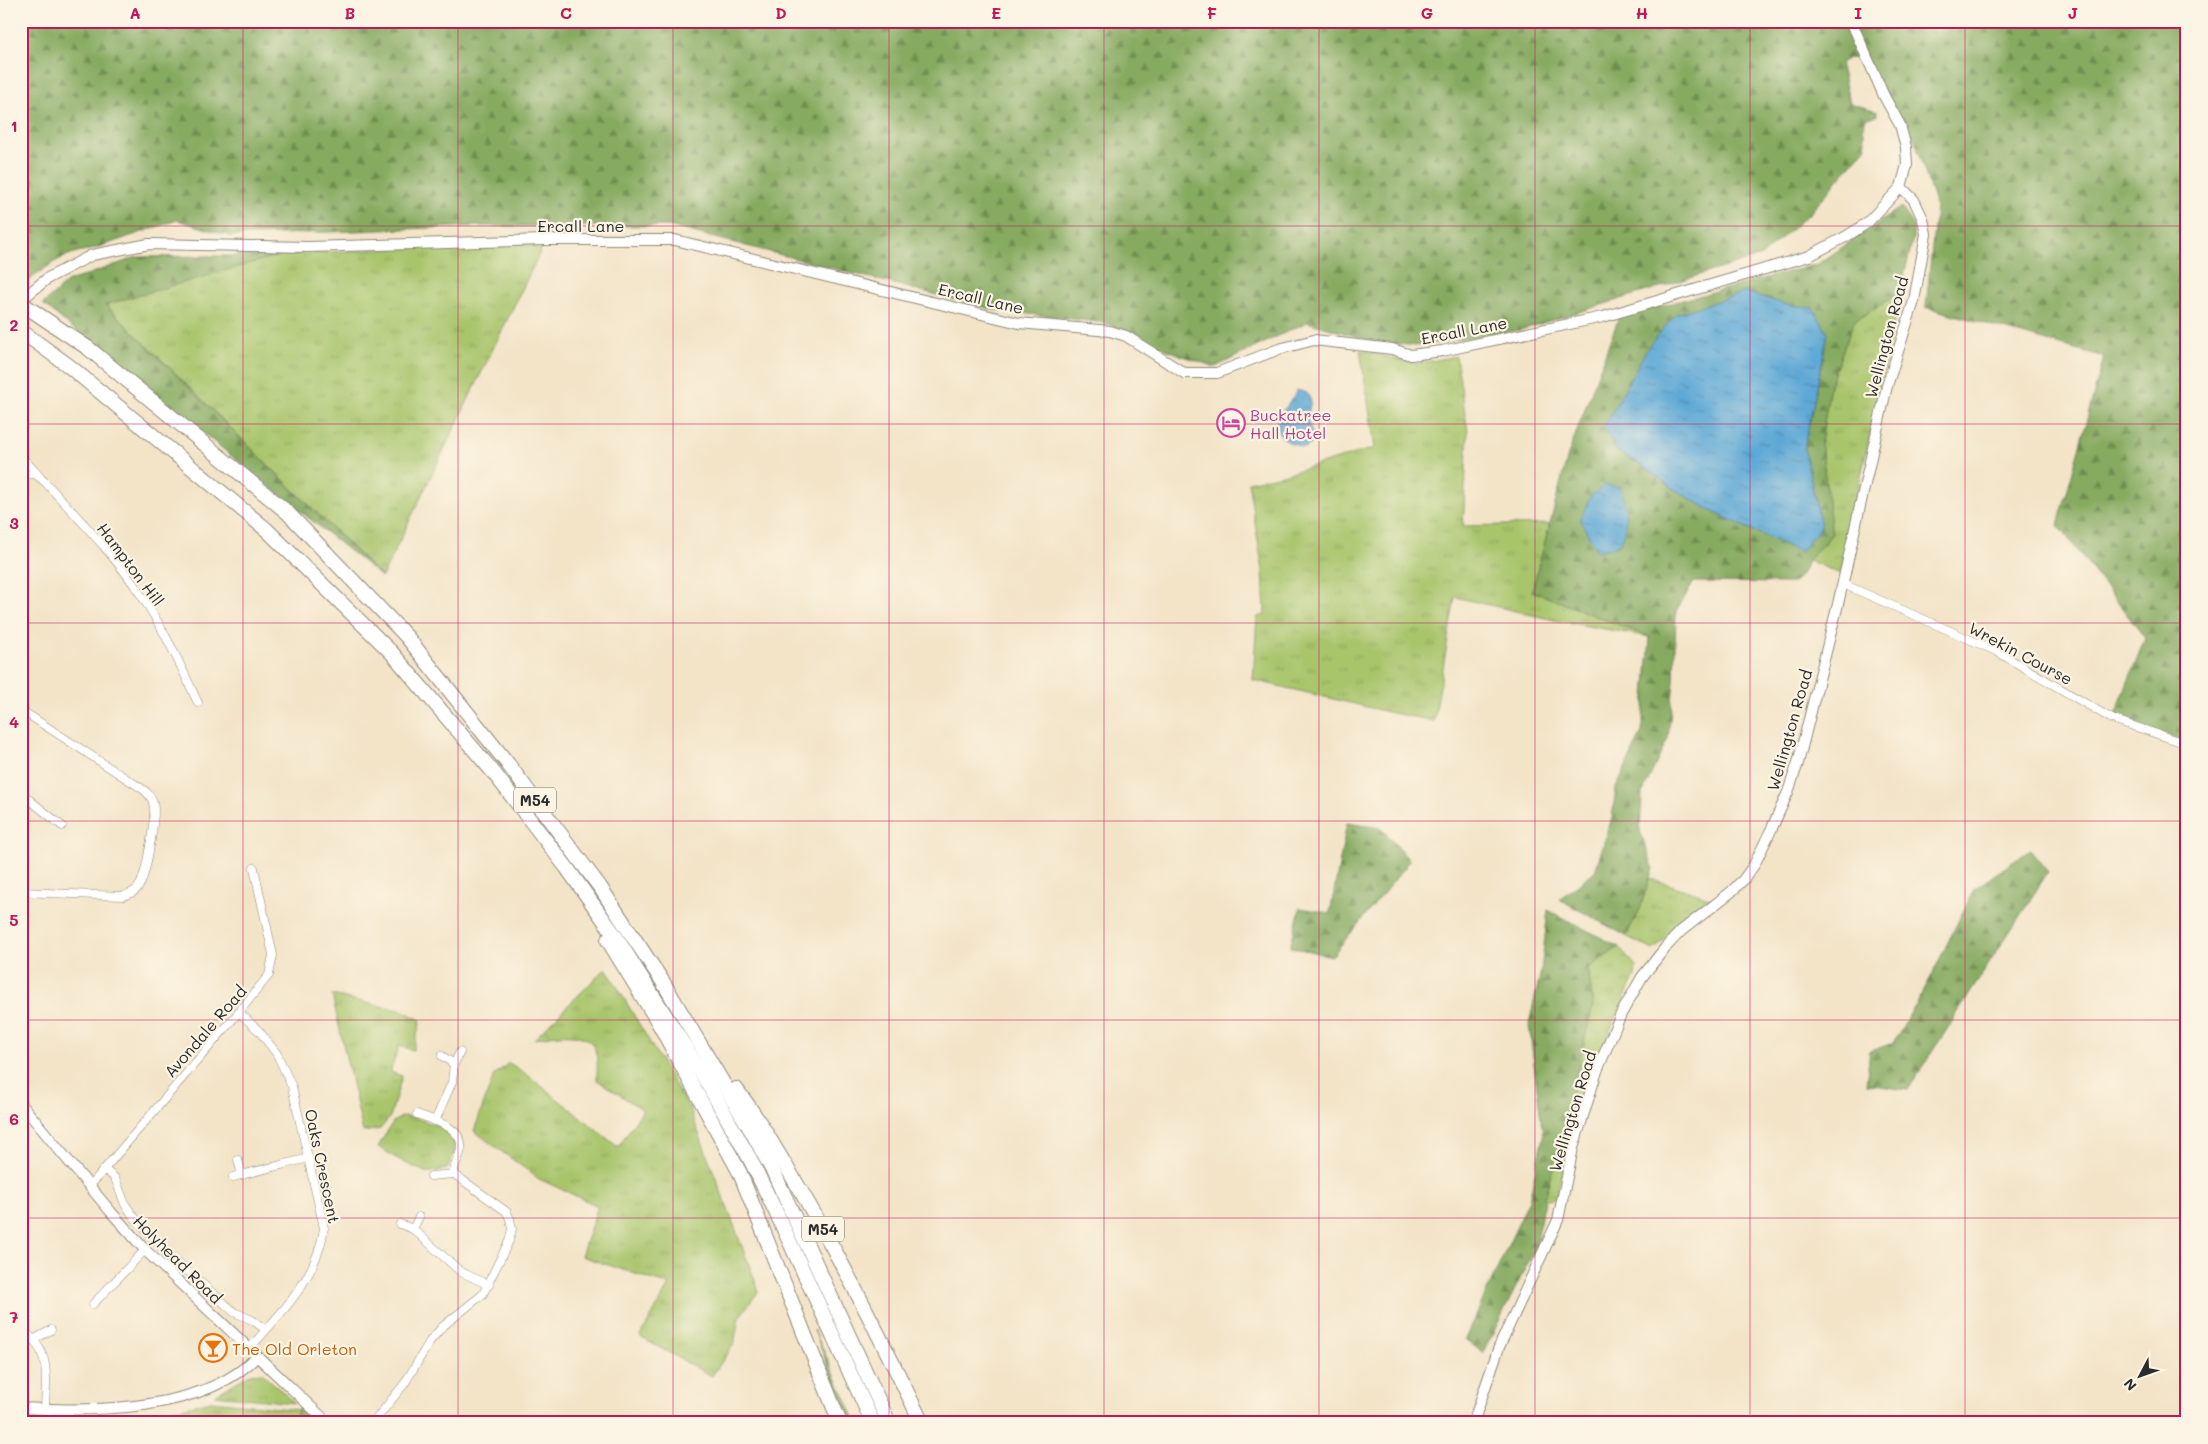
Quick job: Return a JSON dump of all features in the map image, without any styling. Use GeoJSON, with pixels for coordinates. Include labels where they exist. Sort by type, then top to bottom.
{"type":"FeatureCollection","features":[{"type":"Feature","properties":{"kind":"highway","name":"M54"},"geometry":{"type":"LineString","coordinates":[[21,301],[88,348],[287,512],[407,637],[508,764],[600,887],[704,1047],[774,1173],[889,1423]]}},
{"type":"Feature","properties":{"kind":"highway","name":"M54"},"geometry":{"type":"LineString","coordinates":[[21,331],[69,366],[267,530],[392,653],[494,774],[567,868],[654,995],[704,1077],[746,1152],[776,1212],[872,1423]]}},
{"type":"Feature","properties":{"kind":"highway","name":"M54"},"geometry":{"type":"LineString","coordinates":[[567,868],[616,955],[657,1020],[736,1165],[840,1423]]}},
{"type":"Feature","properties":{"kind":"highway","name":"M54"},"geometry":{"type":"LineString","coordinates":[[704,1047],[752,1109],[819,1221],[876,1328],[922,1423]]}},
{"type":"Feature","properties":{"kind":"street"},"geometry":{"type":"LineString","coordinates":[[1851,21],[1884,96],[1900,124],[1906,147],[1907,165],[1901,187]]}},
{"type":"Feature","properties":{"kind":"street","name":"Ercall Lane"},"geometry":{"type":"LineString","coordinates":[[21,301],[48,278],[92,255],[149,244],[308,247],[546,240],[675,240],[1019,323],[1110,331],[1126,336],[1184,373],[1217,373],[1279,349],[1314,340],[1392,349],[1411,355],[1602,317],[1809,256],[1867,222],[1901,187]]}},
{"type":"Feature","properties":{"kind":"street","name":"Wellington Road"},"geometry":{"type":"LineString","coordinates":[[1473,1423],[1499,1347],[1558,1220],[1573,1148],[1596,1071],[1621,1014],[1642,977],[1665,948],[1681,931],[1731,892],[1754,865],[1772,828],[1798,763],[1843,584],[1887,386],[1914,301],[1926,234],[1923,218],[1914,200],[1901,187]]}},
{"type":"Feature","properties":{"kind":"street","name":"Hampton Hill"},"geometry":{"type":"LineString","coordinates":[[21,456],[104,548],[141,594],[176,655],[198,703]]}},
{"type":"Feature","properties":{"kind":"street"},"geometry":{"type":"LineString","coordinates":[[21,475],[35,474],[41,478]]}},
{"type":"Feature","properties":{"kind":"street","name":"Wrekin Course"},"geometry":{"type":"LineString","coordinates":[[1843,584],[1996,651],[2112,720],[2187,744]]}},
{"type":"Feature","properties":{"kind":"street"},"geometry":{"type":"LineString","coordinates":[[21,710],[144,790],[154,804],[154,821],[143,878],[137,890],[123,896],[21,892]]}},
{"type":"Feature","properties":{"kind":"street"},"geometry":{"type":"LineString","coordinates":[[21,793],[62,826]]}},
{"type":"Feature","properties":{"kind":"street","name":"Avondale Road"},"geometry":{"type":"LineString","coordinates":[[89,1186],[269,975],[273,955],[254,868]]}},
{"type":"Feature","properties":{"kind":"street","name":"Oaks Crescent"},"geometry":{"type":"LineString","coordinates":[[239,1012],[260,1032],[277,1054],[292,1087],[324,1228],[322,1245],[309,1276],[284,1311],[265,1328],[253,1352]]}},
{"type":"Feature","properties":{"kind":"street"},"geometry":{"type":"LineString","coordinates":[[434,1121],[452,1082],[454,1064],[460,1052]]}},
{"type":"Feature","properties":{"kind":"street"},"geometry":{"type":"LineString","coordinates":[[442,1056],[454,1064]]}},
{"type":"Feature","properties":{"kind":"street","name":"Holyhead Road"},"geometry":{"type":"LineString","coordinates":[[21,1104],[145,1250],[328,1423]]}},
{"type":"Feature","properties":{"kind":"street"},"geometry":{"type":"LineString","coordinates":[[418,1114],[454,1131],[461,1139],[462,1150],[454,1168],[454,1174]]}},
{"type":"Feature","properties":{"kind":"street"},"geometry":{"type":"LineString","coordinates":[[238,1160],[238,1176],[309,1158]]}},
{"type":"Feature","properties":{"kind":"street","name":"Holyhead Road"},"geometry":{"type":"LineString","coordinates":[[104,1169],[115,1178],[125,1204],[134,1217],[162,1248],[234,1312],[265,1328]]}},
{"type":"Feature","properties":{"kind":"street"},"geometry":{"type":"LineString","coordinates":[[373,1423],[405,1383],[430,1341],[442,1327],[483,1294],[509,1241],[512,1228],[510,1219],[502,1208],[454,1174],[431,1176]]}},
{"type":"Feature","properties":{"kind":"street"},"geometry":{"type":"LineString","coordinates":[[413,1229],[418,1217]]}},
{"type":"Feature","properties":{"kind":"street"},"geometry":{"type":"LineString","coordinates":[[400,1224],[413,1229],[461,1272],[489,1285]]}},
{"type":"Feature","properties":{"kind":"street"},"geometry":{"type":"LineString","coordinates":[[93,1304],[145,1250]]}},
{"type":"Feature","properties":{"kind":"street"},"geometry":{"type":"LineString","coordinates":[[21,1328],[35,1339],[46,1362],[45,1409]]}},
{"type":"Feature","properties":{"kind":"street"},"geometry":{"type":"LineString","coordinates":[[35,1339],[51,1330]]}},
{"type":"Feature","properties":{"kind":"street"},"geometry":{"type":"LineString","coordinates":[[21,1408],[127,1408],[171,1400],[224,1382],[240,1372],[253,1352]]}},
{"type":"Feature","properties":{"kind":"green space"},"geometry":{"type":"Polygon","coordinates":[[[21,21],[2187,21],[2187,743],[2115,715],[2145,638],[2058,525],[2104,357],[1926,307],[1936,207],[1915,141],[1858,59],[1848,58],[1840,63],[1850,103],[1877,111],[1877,116],[1866,118],[1863,127],[1866,147],[1810,213],[1761,256],[1520,330],[1416,346],[1372,341],[1307,322],[1215,367],[1175,353],[1106,323],[995,310],[669,226],[479,226],[230,236],[177,220],[90,250],[72,254],[54,262],[23,285],[21,21]]]}},
{"type":"Feature","properties":{"kind":"green space"},"geometry":{"type":"Polygon","coordinates":[[[1901,207],[1913,224],[1913,238],[1900,293],[1854,321],[1830,384],[1821,442],[1832,534],[1808,560],[1805,569],[1794,583],[1694,582],[1676,611],[1674,682],[1668,738],[1642,794],[1640,830],[1653,868],[1640,909],[1626,936],[1559,899],[1595,871],[1612,818],[1616,788],[1642,732],[1650,637],[1532,591],[1568,455],[1619,317],[1818,264],[1901,207]],[[1746,292],[1618,452],[1643,466],[1674,489],[1715,513],[1800,552],[1821,527],[1804,448],[1828,333],[1813,308],[1784,304],[1746,292]]]}},
{"type":"Feature","properties":{"kind":"green space"},"geometry":{"type":"Polygon","coordinates":[[[546,240],[382,577],[105,304],[279,255],[546,240]]]}},
{"type":"Feature","properties":{"kind":"green space"},"geometry":{"type":"Polygon","coordinates":[[[279,255],[105,305],[382,577],[43,304],[67,282],[137,257],[279,255]]]}},
{"type":"Feature","properties":{"kind":"green space"},"geometry":{"type":"Polygon","coordinates":[[[1900,293],[1840,574],[1808,560],[1831,534],[1821,442],[1830,384],[1854,321],[1900,293]]]}},
{"type":"Feature","properties":{"kind":"green space"},"geometry":{"type":"Polygon","coordinates":[[[1360,350],[1416,364],[1456,356],[1468,432],[1463,526],[1550,524],[1532,591],[1650,637],[1554,620],[1455,597],[1434,721],[1253,680],[1257,617],[1265,615],[1263,570],[1248,482],[1283,475],[1375,448],[1360,350]]]}},
{"type":"Feature","properties":{"kind":"green space"},"geometry":{"type":"Polygon","coordinates":[[[1347,823],[1381,828],[1410,861],[1332,956],[1290,947],[1300,908],[1330,913],[1347,823]]]}},
{"type":"Feature","properties":{"kind":"green space"},"geometry":{"type":"Polygon","coordinates":[[[2030,850],[2048,872],[1908,1090],[1866,1084],[1870,1051],[1893,1043],[1928,983],[1974,889],[2030,850]]]}},
{"type":"Feature","properties":{"kind":"green space"},"geometry":{"type":"Polygon","coordinates":[[[1649,878],[1713,899],[1687,918],[1653,950],[1626,936],[1640,909],[1649,878]]]}},
{"type":"Feature","properties":{"kind":"green space"},"geometry":{"type":"Polygon","coordinates":[[[1548,910],[1619,947],[1588,968],[1593,1005],[1557,1154],[1544,1198],[1546,1200],[1542,1209],[1537,1245],[1483,1353],[1465,1339],[1529,1200],[1543,1137],[1529,1024],[1541,971],[1548,910]]]}},
{"type":"Feature","properties":{"kind":"green space"},"geometry":{"type":"Polygon","coordinates":[[[1619,947],[1636,966],[1635,975],[1588,1081],[1555,1199],[1546,1200],[1544,1198],[1557,1154],[1593,1005],[1588,968],[1619,947]]]}},
{"type":"Feature","properties":{"kind":"green space"},"geometry":{"type":"Polygon","coordinates":[[[606,968],[690,1110],[759,1291],[739,1317],[734,1344],[712,1376],[640,1337],[669,1285],[581,1256],[598,1206],[539,1179],[474,1131],[494,1075],[509,1063],[525,1073],[618,1147],[643,1110],[597,1080],[597,1056],[593,1045],[587,1039],[570,1035],[534,1039],[606,968]]]}},
{"type":"Feature","properties":{"kind":"green space"},"geometry":{"type":"Polygon","coordinates":[[[332,995],[403,1011],[421,1020],[413,1050],[399,1046],[390,1072],[402,1076],[390,1117],[380,1129],[363,1132],[332,995]]]}},
{"type":"Feature","properties":{"kind":"green space"},"geometry":{"type":"Polygon","coordinates":[[[403,1116],[433,1124],[453,1137],[455,1149],[447,1169],[427,1173],[403,1162],[378,1147],[393,1122],[403,1116]]]}},
{"type":"Feature","properties":{"kind":"green space"},"geometry":{"type":"Polygon","coordinates":[[[814,1330],[857,1423],[850,1423],[814,1330]]]}},
{"type":"Feature","properties":{"kind":"green space"},"geometry":{"type":"Polygon","coordinates":[[[262,1373],[295,1403],[215,1395],[250,1374],[262,1373]]]}},
{"type":"Feature","properties":{"kind":"green space"},"geometry":{"type":"Polygon","coordinates":[[[211,1401],[298,1410],[293,1423],[21,1423],[21,1418],[137,1418],[211,1401]]]}},
{"type":"Feature","properties":{"kind":"green space"},"geometry":{"type":"Polygon","coordinates":[[[300,1406],[318,1423],[294,1423],[300,1406]]]}},
{"type":"Feature","properties":{"kind":"water"},"geometry":{"type":"Polygon","coordinates":[[[1746,292],[1784,304],[1813,308],[1828,333],[1804,448],[1821,527],[1800,552],[1715,513],[1674,489],[1643,466],[1618,452],[1604,427],[1648,347],[1676,314],[1746,292]]]}},
{"type":"Feature","properties":{"kind":"water"},"geometry":{"type":"Polygon","coordinates":[[[1297,390],[1307,393],[1311,401],[1307,418],[1315,442],[1305,448],[1290,443],[1278,433],[1277,417],[1288,405],[1297,390]]]}},
{"type":"Feature","properties":{"kind":"water"},"geometry":{"type":"Polygon","coordinates":[[[1605,485],[1620,487],[1626,521],[1620,543],[1611,548],[1597,551],[1580,519],[1591,496],[1605,485]]]}},
{"type":"Feature","properties":{"kind":"place","name":"Buckatree Hall Hotel"},"geometry":{"type":"Point","coordinates":[1231,423]}},
{"type":"Feature","properties":{"kind":"place","name":"The Old Orleton"},"geometry":{"type":"Point","coordinates":[213,1348]}}]}
